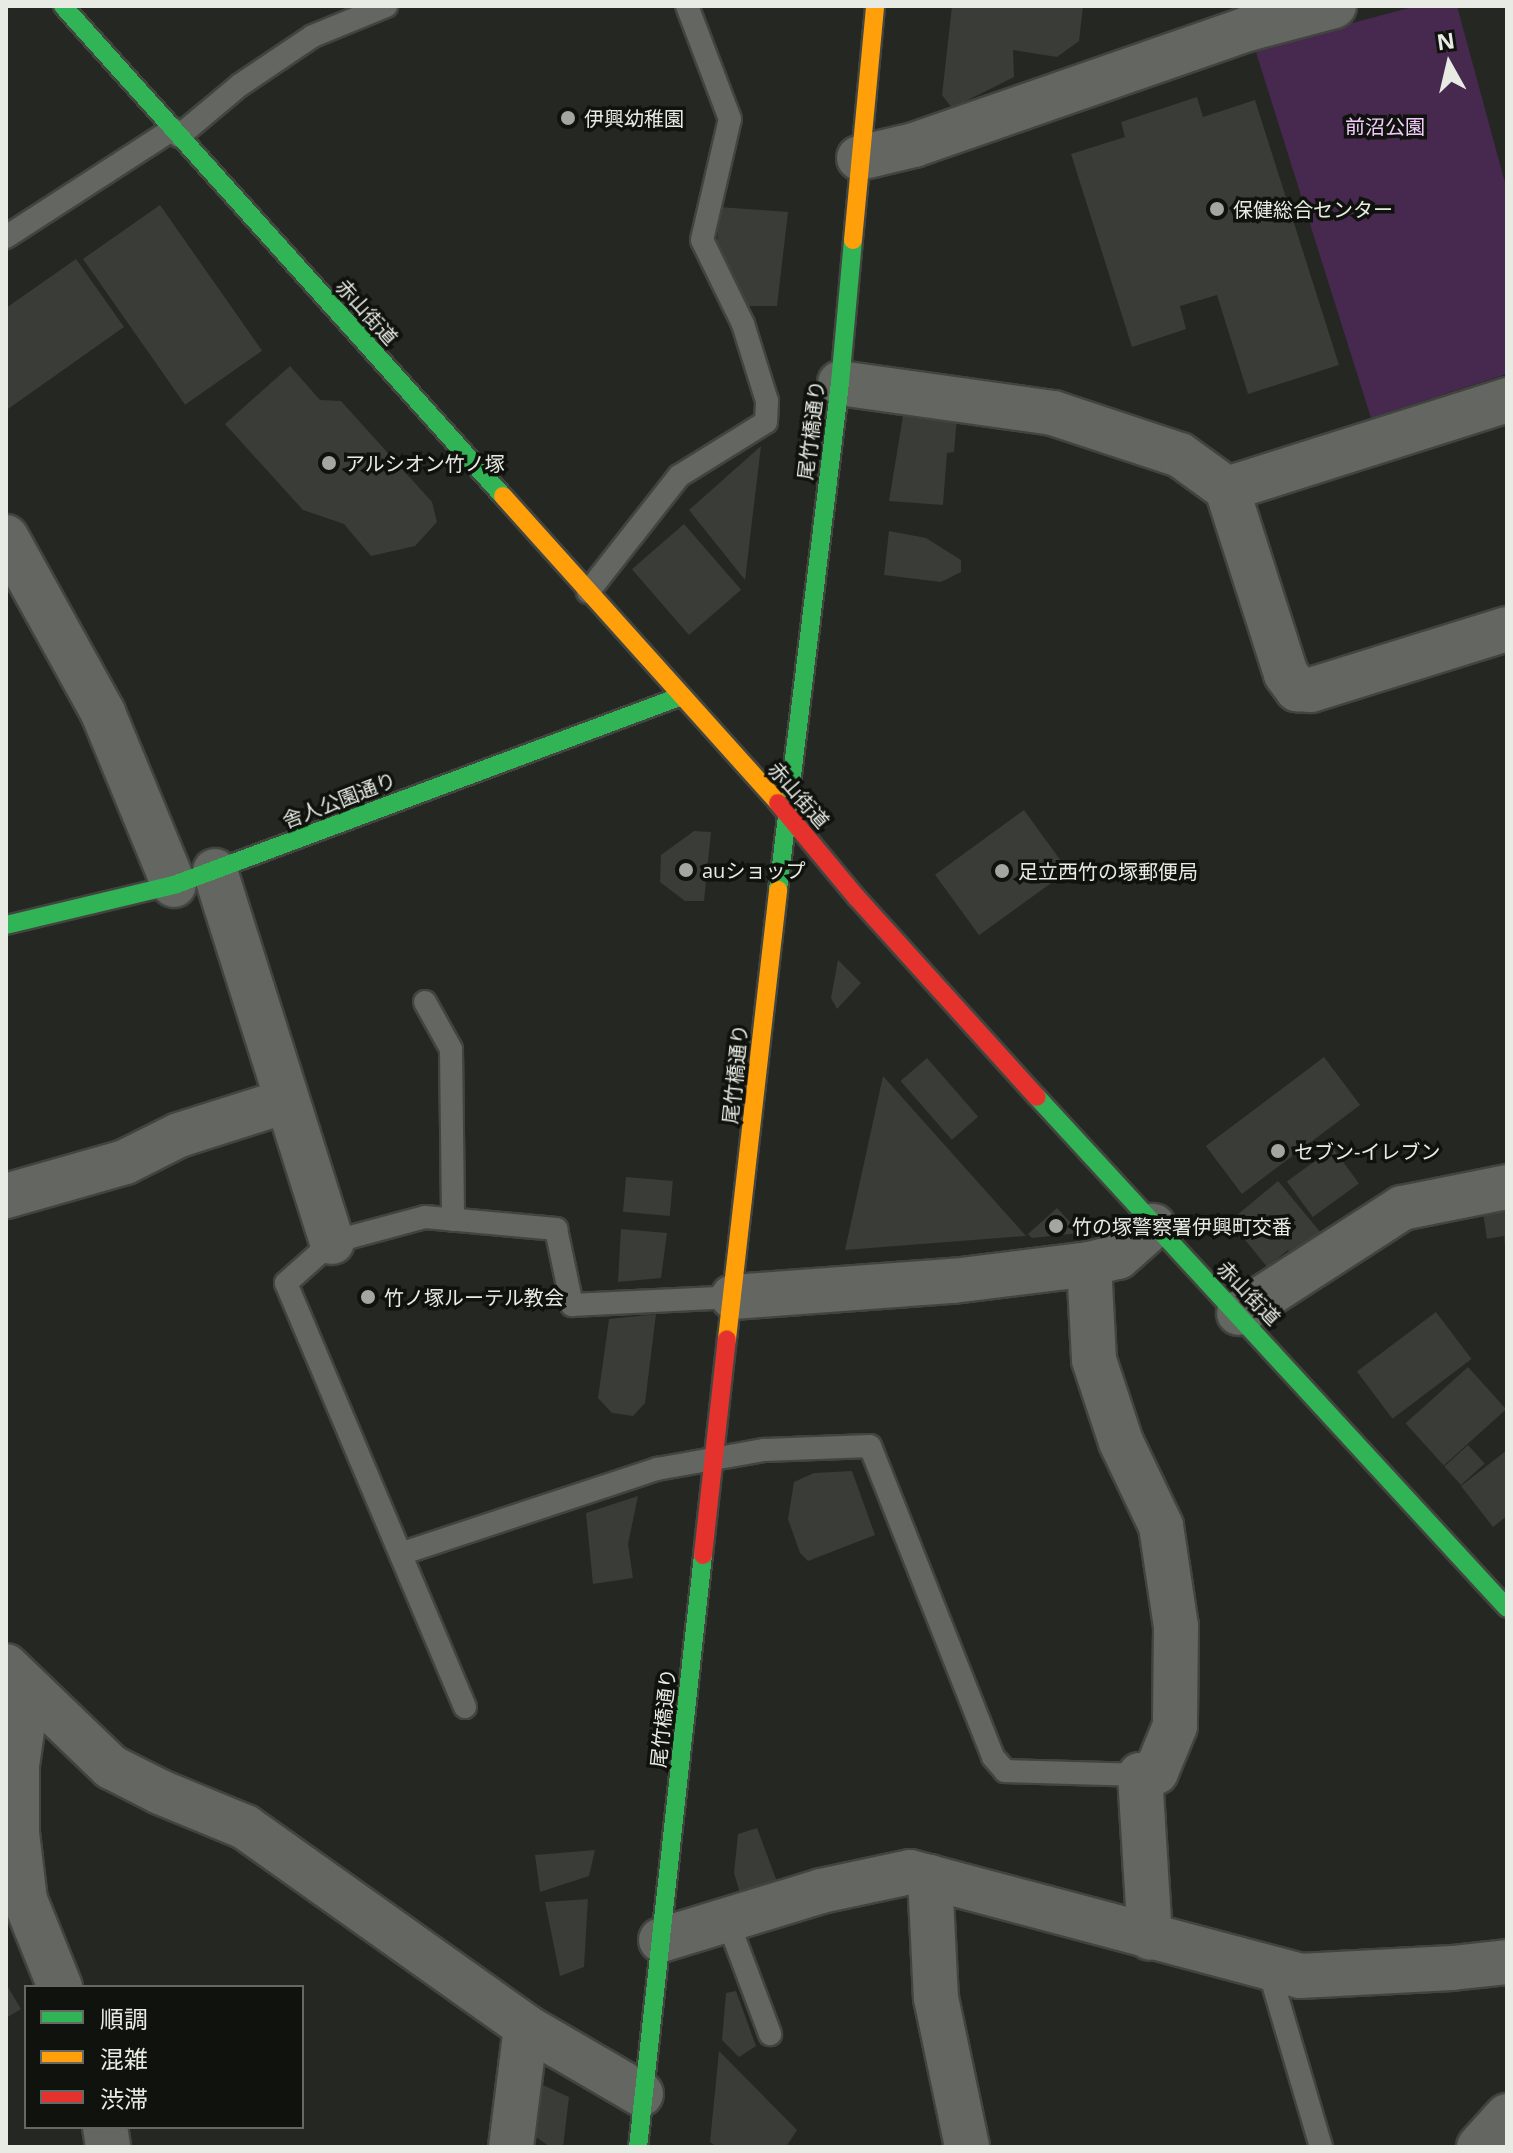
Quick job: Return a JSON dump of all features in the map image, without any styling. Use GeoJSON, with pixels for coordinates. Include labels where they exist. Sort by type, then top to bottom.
{"type":"FeatureCollection","features":[{"type":"Feature","properties":{"kind":"street","name":"赤山街道"},"geometry":{"type":"LineString","coordinates":[[63,6],[786,812],[857,898],[1153,1226],[1239,1313],[1507,1608]]}},
{"type":"Feature","properties":{"kind":"street","name":"尾竹橋通り"},"geometry":{"type":"LineString","coordinates":[[638,2147],[641,2094],[661,1940],[786,812],[840,383],[875,6]]}},
{"type":"Feature","properties":{"kind":"street"},"geometry":{"type":"LineString","coordinates":[[859,158],[914,145],[1276,13],[1334,6]]}},
{"type":"Feature","properties":{"kind":"street"},"geometry":{"type":"LineString","coordinates":[[840,383],[1053,413],[1180,455],[1227,489],[1286,674],[1297,689],[1311,690],[1507,629]]}},
{"type":"Feature","properties":{"kind":"street"},"geometry":{"type":"LineString","coordinates":[[1227,489],[1507,400]]}},
{"type":"Feature","properties":{"kind":"street"},"geometry":{"type":"LineString","coordinates":[[6,537],[103,713],[174,885]]}},
{"type":"Feature","properties":{"kind":"street","name":"舎人公園通り"},"geometry":{"type":"LineString","coordinates":[[6,925],[174,885],[682,696]]}},
{"type":"Feature","properties":{"kind":"street"},"geometry":{"type":"LineString","coordinates":[[215,871],[332,1242]]}},
{"type":"Feature","properties":{"kind":"street"},"geometry":{"type":"LineString","coordinates":[[6,1196],[125,1162],[179,1135],[286,1101]]}},
{"type":"Feature","properties":{"kind":"street"},"geometry":{"type":"LineString","coordinates":[[1239,1313],[1402,1208],[1507,1187]]}},
{"type":"Feature","properties":{"kind":"street"},"geometry":{"type":"LineString","coordinates":[[733,1297],[953,1281],[1089,1264],[1118,1257],[1153,1226]]}},
{"type":"Feature","properties":{"kind":"street"},"geometry":{"type":"LineString","coordinates":[[1089,1264],[1094,1360],[1121,1442],[1161,1526],[1176,1626],[1175,1726],[1156,1772],[1140,1775],[1150,1938]]}},
{"type":"Feature","properties":{"kind":"street"},"geometry":{"type":"LineString","coordinates":[[17,1678],[17,1833],[25,1900],[59,1985]]}},
{"type":"Feature","properties":{"kind":"street"},"geometry":{"type":"LineString","coordinates":[[17,1678],[111,1767],[160,1792],[245,1827],[526,2027],[641,2094]]}},
{"type":"Feature","properties":{"kind":"street"},"geometry":{"type":"LineString","coordinates":[[661,1940],[728,1922],[821,1891],[910,1872],[1300,1976],[1507,1962]]}},
{"type":"Feature","properties":{"kind":"street"},"geometry":{"type":"LineString","coordinates":[[930,1877],[936,1998],[967,2147]]}},
{"type":"Feature","properties":{"kind":"street"},"geometry":{"type":"LineString","coordinates":[[511,2147],[526,2027]]}},
{"type":"Feature","properties":{"kind":"street"},"geometry":{"type":"LineString","coordinates":[[1479,2147],[1507,2116]]}},
{"type":"Feature","properties":{"kind":"lane"},"geometry":{"type":"LineString","coordinates":[[6,237],[176,133],[313,36],[386,6]]}},
{"type":"Feature","properties":{"kind":"lane"},"geometry":{"type":"LineString","coordinates":[[588,592],[679,476],[766,422],[767,401],[743,324],[702,240],[730,119],[687,6]]}},
{"type":"Feature","properties":{"kind":"lane"},"geometry":{"type":"LineString","coordinates":[[425,1002],[451,1049],[453,1220]]}},
{"type":"Feature","properties":{"kind":"lane"},"geometry":{"type":"LineString","coordinates":[[465,1707],[403,1553],[286,1283],[332,1242],[425,1217],[556,1229],[572,1305],[733,1297]]}},
{"type":"Feature","properties":{"kind":"lane"},"geometry":{"type":"LineString","coordinates":[[403,1553],[657,1469],[764,1450],[870,1446],[993,1757],[1005,1771],[1140,1775]]}},
{"type":"Feature","properties":{"kind":"lane"},"geometry":{"type":"LineString","coordinates":[[728,1922],[770,2034]]}},
{"type":"Feature","properties":{"kind":"lane"},"geometry":{"type":"LineString","coordinates":[[1269,1970],[1321,2147]]}},
{"type":"Feature","properties":{"kind":"green space","name":"前沼公園"},"geometry":{"type":"Polygon","coordinates":[[[1416,6],[1457,6],[1507,190],[1507,374],[1371,418],[1255,49],[1416,6]]]}},
{"type":"Feature","properties":{"kind":"building"},"geometry":{"type":"Polygon","coordinates":[[[952,6],[1083,6],[1079,41],[1057,57],[1013,50],[1014,77],[952,108],[942,95],[952,6]]]}},
{"type":"Feature","properties":{"kind":"building"},"geometry":{"type":"Polygon","coordinates":[[[1197,97],[1203,117],[1255,100],[1339,365],[1248,394],[1217,295],[1180,306],[1186,329],[1132,347],[1071,154],[1125,137],[1121,122],[1197,97]]]}},
{"type":"Feature","properties":{"kind":"building"},"geometry":{"type":"Polygon","coordinates":[[[160,205],[262,351],[185,405],[83,259],[160,205]]]}},
{"type":"Feature","properties":{"kind":"building"},"geometry":{"type":"Polygon","coordinates":[[[719,207],[788,212],[777,306],[749,306],[717,248],[719,207]]]}},
{"type":"Feature","properties":{"kind":"building"},"geometry":{"type":"Polygon","coordinates":[[[76,259],[124,327],[8,409],[6,308],[76,259]]]}},
{"type":"Feature","properties":{"kind":"building","name":"アルシオン竹ノ塚"},"geometry":{"type":"Polygon","coordinates":[[[290,366],[320,400],[341,401],[432,502],[437,522],[415,546],[371,556],[344,524],[303,510],[225,424],[290,366]]]}},
{"type":"Feature","properties":{"kind":"building"},"geometry":{"type":"Polygon","coordinates":[[[904,410],[957,417],[954,452],[947,453],[943,505],[889,501],[904,410]]]}},
{"type":"Feature","properties":{"kind":"building"},"geometry":{"type":"Polygon","coordinates":[[[761,446],[745,580],[689,510],[761,446]]]}},
{"type":"Feature","properties":{"kind":"building"},"geometry":{"type":"Polygon","coordinates":[[[684,524],[741,590],[689,635],[632,569],[684,524]]]}},
{"type":"Feature","properties":{"kind":"building"},"geometry":{"type":"Polygon","coordinates":[[[889,531],[926,538],[961,560],[961,572],[941,582],[884,575],[889,531]]]}},
{"type":"Feature","properties":{"kind":"building"},"geometry":{"type":"Polygon","coordinates":[[[1024,810],[1068,871],[979,935],[935,875],[1024,810]]]}},
{"type":"Feature","properties":{"kind":"building"},"geometry":{"type":"Polygon","coordinates":[[[694,831],[711,832],[704,901],[685,901],[660,882],[661,855],[694,831]]]}},
{"type":"Feature","properties":{"kind":"building"},"geometry":{"type":"Polygon","coordinates":[[[838,960],[861,983],[837,1009],[831,998],[838,960]]]}},
{"type":"Feature","properties":{"kind":"building"},"geometry":{"type":"Polygon","coordinates":[[[1324,1057],[1360,1105],[1242,1194],[1206,1146],[1324,1057]]]}},
{"type":"Feature","properties":{"kind":"building"},"geometry":{"type":"Polygon","coordinates":[[[927,1058],[978,1117],[952,1140],[901,1081],[927,1058]]]}},
{"type":"Feature","properties":{"kind":"building"},"geometry":{"type":"Polygon","coordinates":[[[883,1076],[1026,1236],[845,1250],[883,1076]]]}},
{"type":"Feature","properties":{"kind":"building"},"geometry":{"type":"Polygon","coordinates":[[[1333,1148],[1359,1184],[1313,1217],[1287,1182],[1333,1148]]]}},
{"type":"Feature","properties":{"kind":"building"},"geometry":{"type":"Polygon","coordinates":[[[626,1177],[673,1181],[670,1216],[623,1212],[626,1177]]]}},
{"type":"Feature","properties":{"kind":"building"},"geometry":{"type":"Polygon","coordinates":[[[1278,1181],[1321,1233],[1292,1256],[1288,1250],[1267,1267],[1230,1221],[1278,1181]]]}},
{"type":"Feature","properties":{"kind":"building"},"geometry":{"type":"Polygon","coordinates":[[[1057,1208],[1080,1233],[1032,1238],[1028,1234],[1057,1208]]]}},
{"type":"Feature","properties":{"kind":"building"},"geometry":{"type":"Polygon","coordinates":[[[1507,1209],[1505,1246],[1504,1236],[1487,1239],[1483,1213],[1507,1209]]]}},
{"type":"Feature","properties":{"kind":"building"},"geometry":{"type":"Polygon","coordinates":[[[621,1229],[667,1233],[661,1278],[618,1282],[621,1229]]]}},
{"type":"Feature","properties":{"kind":"building"},"geometry":{"type":"Polygon","coordinates":[[[1436,1312],[1472,1359],[1392,1419],[1357,1372],[1436,1312]]]}},
{"type":"Feature","properties":{"kind":"building"},"geometry":{"type":"Polygon","coordinates":[[[656,1314],[645,1403],[633,1416],[612,1413],[598,1398],[609,1319],[656,1314]]]}},
{"type":"Feature","properties":{"kind":"building"},"geometry":{"type":"Polygon","coordinates":[[[1468,1367],[1506,1409],[1444,1466],[1406,1423],[1468,1367]]]}},
{"type":"Feature","properties":{"kind":"building"},"geometry":{"type":"Polygon","coordinates":[[[1468,1445],[1485,1464],[1461,1485],[1444,1466],[1468,1445]]]}},
{"type":"Feature","properties":{"kind":"building"},"geometry":{"type":"Polygon","coordinates":[[[1507,1450],[1507,1516],[1493,1527],[1461,1486],[1507,1450]]]}},
{"type":"Feature","properties":{"kind":"building"},"geometry":{"type":"Polygon","coordinates":[[[852,1471],[875,1535],[808,1561],[800,1553],[788,1519],[794,1482],[814,1473],[852,1471]]]}},
{"type":"Feature","properties":{"kind":"building"},"geometry":{"type":"Polygon","coordinates":[[[638,1496],[628,1544],[633,1578],[593,1584],[586,1513],[638,1496]]]}},
{"type":"Feature","properties":{"kind":"building"},"geometry":{"type":"Polygon","coordinates":[[[757,1828],[779,1887],[743,1903],[734,1873],[738,1834],[757,1828]]]}},
{"type":"Feature","properties":{"kind":"building"},"geometry":{"type":"Polygon","coordinates":[[[595,1850],[589,1876],[540,1892],[535,1855],[595,1850]]]}},
{"type":"Feature","properties":{"kind":"building"},"geometry":{"type":"Polygon","coordinates":[[[588,1899],[584,1967],[560,1976],[545,1902],[588,1899]]]}},
{"type":"Feature","properties":{"kind":"building"},"geometry":{"type":"Polygon","coordinates":[[[6,1984],[21,2009],[6,2018],[6,1984]]]}},
{"type":"Feature","properties":{"kind":"building"},"geometry":{"type":"Polygon","coordinates":[[[736,1991],[756,2046],[739,2057],[722,2040],[726,1993],[736,1991]]]}},
{"type":"Feature","properties":{"kind":"building"},"geometry":{"type":"Polygon","coordinates":[[[719,2051],[797,2130],[786,2147],[717,2147],[710,2142],[719,2051]]]}},
{"type":"Feature","properties":{"kind":"building"},"geometry":{"type":"Polygon","coordinates":[[[543,2085],[569,2097],[563,2147],[550,2147],[526,2130],[543,2085]]]}},
{"type":"Feature","properties":{"kind":"traffic: fast"},"geometry":{"type":"LineString","coordinates":[[63,6],[503,496]]}},
{"type":"Feature","properties":{"kind":"traffic: fast"},"geometry":{"type":"LineString","coordinates":[[778,890],[840,383],[853,240]]}},
{"type":"Feature","properties":{"kind":"traffic: fast"},"geometry":{"type":"LineString","coordinates":[[6,925],[174,885],[682,696]]}},
{"type":"Feature","properties":{"kind":"traffic: fast"},"geometry":{"type":"LineString","coordinates":[[1037,1097],[1507,1608]]}},
{"type":"Feature","properties":{"kind":"traffic: fast"},"geometry":{"type":"LineString","coordinates":[[638,2147],[703,1555]]}},
{"type":"Feature","properties":{"kind":"traffic: slow"},"geometry":{"type":"LineString","coordinates":[[853,240],[875,6]]}},
{"type":"Feature","properties":{"kind":"traffic: slow"},"geometry":{"type":"LineString","coordinates":[[503,496],[778,803]]}},
{"type":"Feature","properties":{"kind":"traffic: slow"},"geometry":{"type":"LineString","coordinates":[[727,1339],[778,890]]}},
{"type":"Feature","properties":{"kind":"traffic: jam"},"geometry":{"type":"LineString","coordinates":[[778,803],[857,898],[1037,1097]]}},
{"type":"Feature","properties":{"kind":"traffic: jam"},"geometry":{"type":"LineString","coordinates":[[703,1555],[727,1339]]}},
{"type":"Feature","properties":{"kind":"place","name":"伊興幼稚園"},"geometry":{"type":"Point","coordinates":[568,118]}},
{"type":"Feature","properties":{"kind":"place","name":"保健総合センター"},"geometry":{"type":"Point","coordinates":[1217,209]}},
{"type":"Feature","properties":{"kind":"place","name":"アルシオン竹ノ塚"},"geometry":{"type":"Point","coordinates":[329,463]}},
{"type":"Feature","properties":{"kind":"place","name":"auショップ"},"geometry":{"type":"Point","coordinates":[686,870]}},
{"type":"Feature","properties":{"kind":"place","name":"足立西竹の塚郵便局"},"geometry":{"type":"Point","coordinates":[1002,871]}},
{"type":"Feature","properties":{"kind":"place","name":"セブン-イレブン"},"geometry":{"type":"Point","coordinates":[1278,1151]}},
{"type":"Feature","properties":{"kind":"place","name":"竹の塚警察署伊興町交番"},"geometry":{"type":"Point","coordinates":[1056,1226]}},
{"type":"Feature","properties":{"kind":"place","name":"竹ノ塚ルーテル教会"},"geometry":{"type":"Point","coordinates":[368,1297]}}]}
